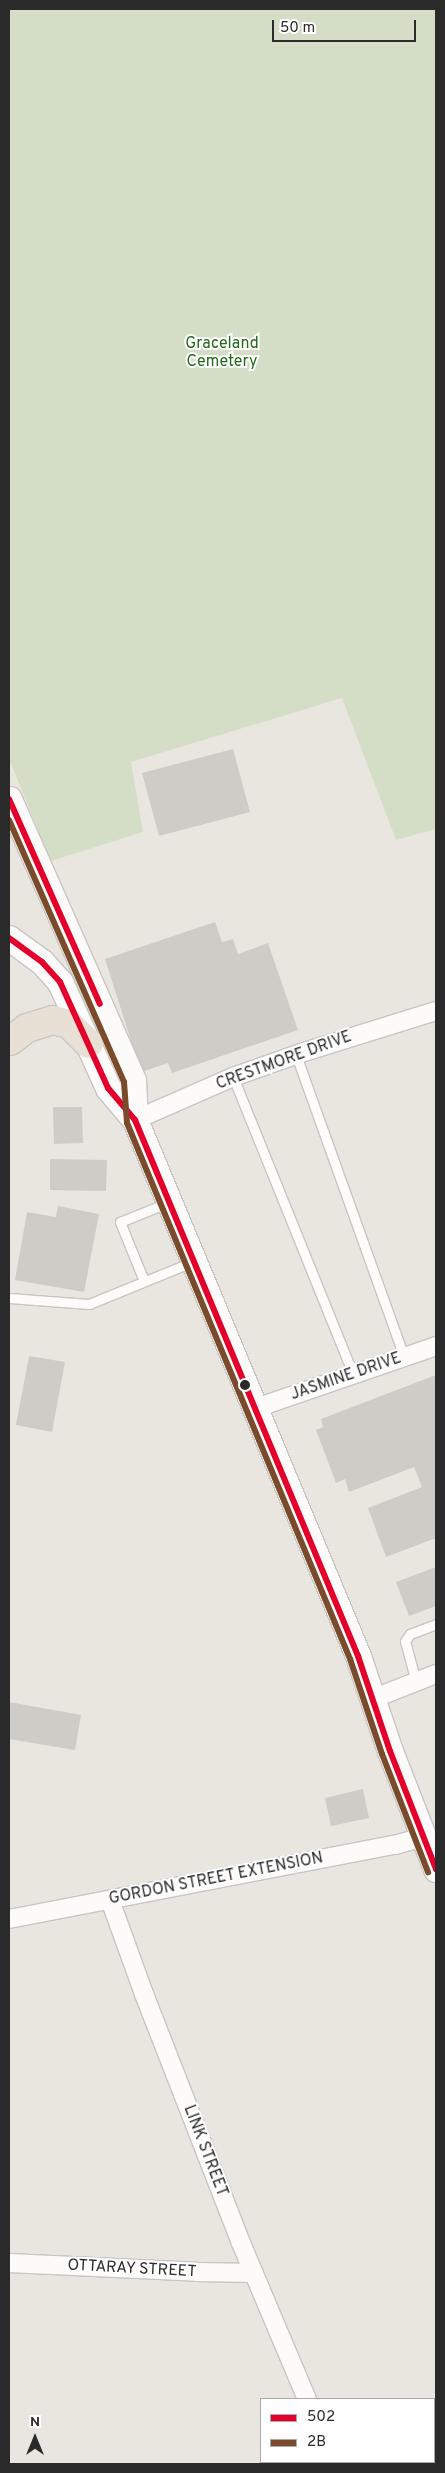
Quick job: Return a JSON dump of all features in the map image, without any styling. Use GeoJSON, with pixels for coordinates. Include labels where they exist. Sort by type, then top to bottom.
{"type":"FeatureCollection","features":[{"type":"Feature","properties":{"kind":"highway"},"geometry":{"type":"LineString","coordinates":[[9,1044],[27,1028],[53,1020],[68,1024],[89,1044]]}},
{"type":"Feature","properties":{"kind":"main road"},"geometry":{"type":"LineString","coordinates":[[9,799],[133,1080],[135,1120]]}},
{"type":"Feature","properties":{"kind":"main road"},"geometry":{"type":"LineString","coordinates":[[9,938],[42,962],[60,982],[108,1088],[135,1120],[358,1656],[372,1699],[436,1869]]}},
{"type":"Feature","properties":{"kind":"street","name":"CRESTMORE DRIVE"},"geometry":{"type":"LineString","coordinates":[[135,1120],[233,1077],[436,1011]]}},
{"type":"Feature","properties":{"kind":"street","name":"JASMINE DRIVE"},"geometry":{"type":"LineString","coordinates":[[256,1408],[436,1346]]}},
{"type":"Feature","properties":{"kind":"street"},"geometry":{"type":"LineString","coordinates":[[372,1699],[436,1674]]}},
{"type":"Feature","properties":{"kind":"street","name":"GORDON STREET EXTENSION"},"geometry":{"type":"LineString","coordinates":[[9,1919],[395,1845],[423,1837]]}},
{"type":"Feature","properties":{"kind":"street","name":"LINK STREET"},"geometry":{"type":"LineString","coordinates":[[110,1900],[144,1994],[254,2273],[307,2398]]}},
{"type":"Feature","properties":{"kind":"street","name":"OTTARAY STREET"},"geometry":{"type":"LineString","coordinates":[[9,2263],[254,2273]]}},
{"type":"Feature","properties":{"kind":"lane"},"geometry":{"type":"LineString","coordinates":[[296,1055],[404,1357]]}},
{"type":"Feature","properties":{"kind":"lane"},"geometry":{"type":"LineString","coordinates":[[233,1077],[353,1374]]}},
{"type":"Feature","properties":{"kind":"lane"},"geometry":{"type":"LineString","coordinates":[[144,1281],[120,1222],[170,1202]]}},
{"type":"Feature","properties":{"kind":"lane"},"geometry":{"type":"LineString","coordinates":[[9,1298],[89,1304],[194,1261]]}},
{"type":"Feature","properties":{"kind":"lane"},"geometry":{"type":"LineString","coordinates":[[416,1682],[405,1641],[410,1634],[436,1624]]}},
{"type":"Feature","properties":{"kind":"green space","name":"Graceland Cemetery"},"geometry":{"type":"Polygon","coordinates":[[[9,9],[436,9],[436,829],[396,840],[342,698],[131,762],[143,832],[51,861],[9,759],[9,9]]]}},
{"type":"Feature","properties":{"kind":"building"},"geometry":{"type":"Polygon","coordinates":[[[233,749],[250,812],[159,836],[142,773],[233,749]]]}},
{"type":"Feature","properties":{"kind":"building"},"geometry":{"type":"Polygon","coordinates":[[[215,922],[222,942],[233,939],[238,954],[268,943],[298,1030],[172,1073],[168,1063],[141,1072],[105,959],[215,922]]]}},
{"type":"Feature","properties":{"kind":"building"},"geometry":{"type":"Polygon","coordinates":[[[53,1107],[82,1107],[83,1143],[54,1144],[53,1107]]]}},
{"type":"Feature","properties":{"kind":"building"},"geometry":{"type":"Polygon","coordinates":[[[50,1159],[107,1160],[106,1191],[50,1190],[50,1159]]]}},
{"type":"Feature","properties":{"kind":"building"},"geometry":{"type":"Polygon","coordinates":[[[58,1206],[99,1214],[84,1292],[15,1280],[27,1212],[56,1217],[58,1206]]]}},
{"type":"Feature","properties":{"kind":"building"},"geometry":{"type":"Polygon","coordinates":[[[29,1356],[65,1362],[52,1432],[16,1425],[29,1356]]]}},
{"type":"Feature","properties":{"kind":"building"},"geometry":{"type":"Polygon","coordinates":[[[436,1375],[436,1538],[386,1557],[368,1508],[422,1487],[414,1467],[349,1492],[345,1479],[336,1483],[316,1430],[323,1427],[321,1419],[436,1375]]]}},
{"type":"Feature","properties":{"kind":"building"},"geometry":{"type":"Polygon","coordinates":[[[436,1567],[436,1606],[409,1616],[396,1582],[436,1567]]]}},
{"type":"Feature","properties":{"kind":"building"},"geometry":{"type":"Polygon","coordinates":[[[9,1702],[81,1715],[75,1750],[9,1739],[9,1702]]]}},
{"type":"Feature","properties":{"kind":"building"},"geometry":{"type":"Polygon","coordinates":[[[363,1789],[369,1818],[331,1826],[325,1798],[363,1789]]]}},
{"type":"Feature","properties":{"kind":"transit line","name":"502"},"geometry":{"type":"LineString","coordinates":[[9,799],[100,1004]]}},
{"type":"Feature","properties":{"kind":"transit line","name":"2B"},"geometry":{"type":"LineString","coordinates":[[9,820],[124,1082],[127,1123],[350,1659],[382,1754],[428,1872]]}},
{"type":"Feature","properties":{"kind":"transit line","name":"502"},"geometry":{"type":"LineString","coordinates":[[9,938],[42,962],[60,982],[108,1088],[135,1120],[358,1656],[390,1751],[436,1869]]}}]}
